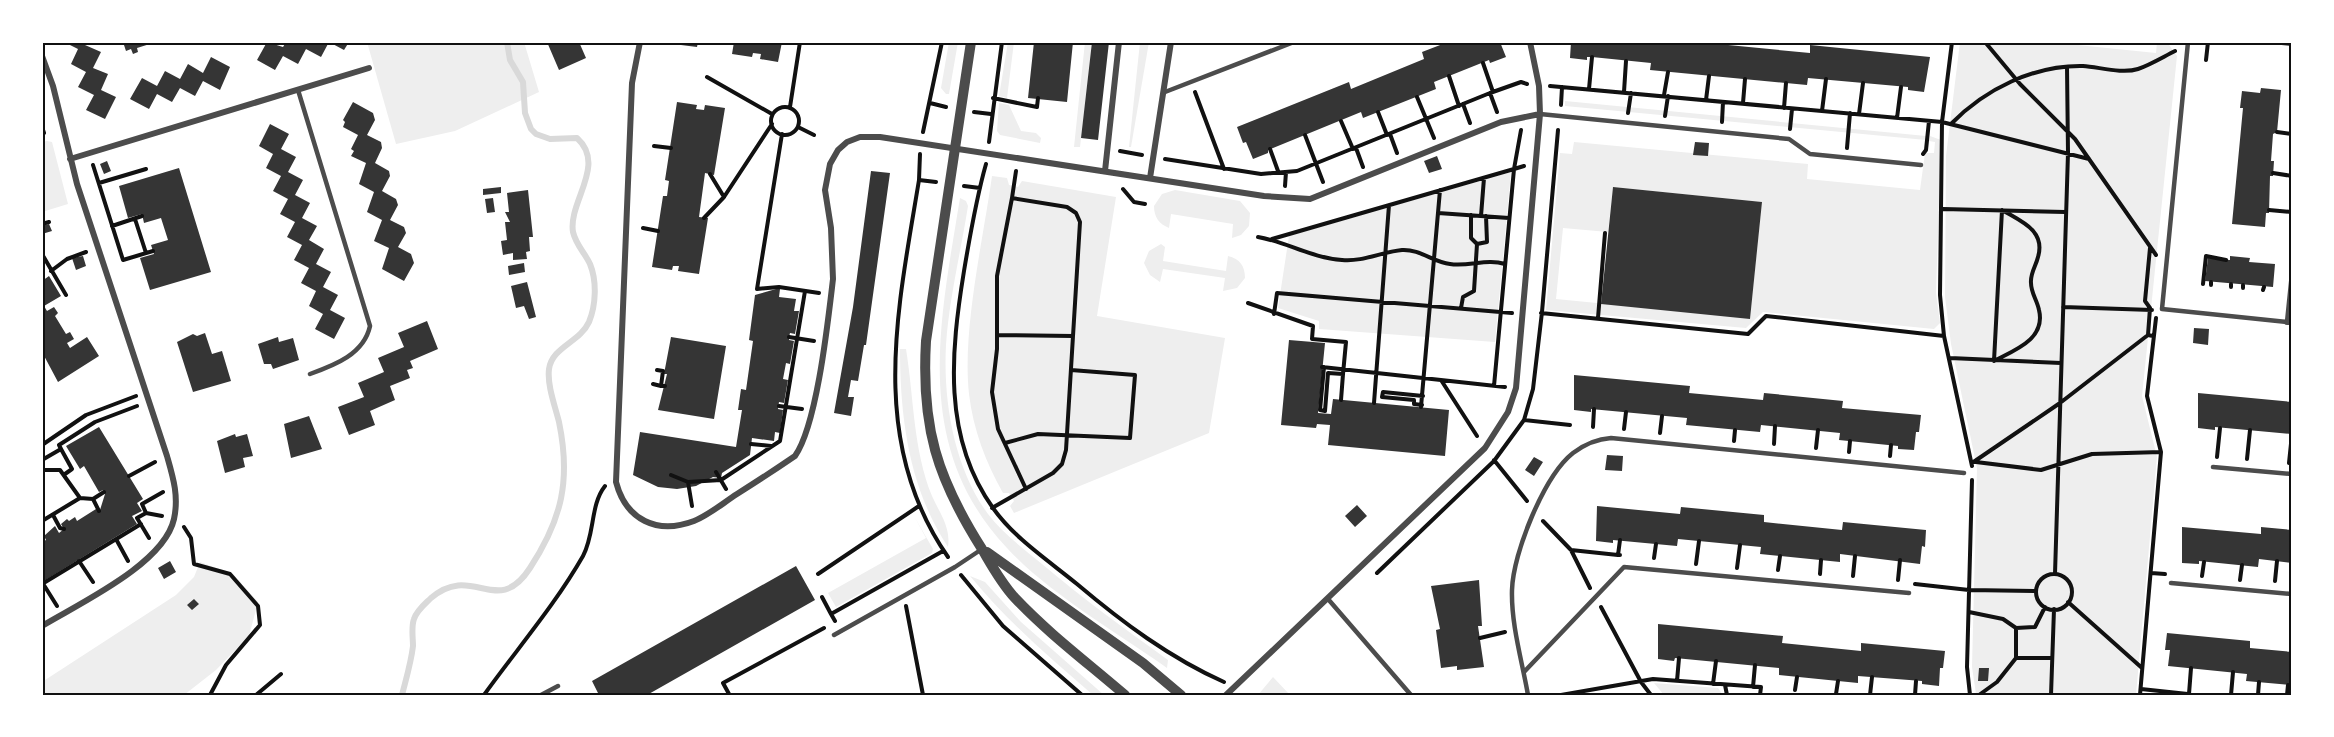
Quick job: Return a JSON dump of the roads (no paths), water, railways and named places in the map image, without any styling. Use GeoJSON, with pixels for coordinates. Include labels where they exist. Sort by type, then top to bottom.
{"type":"FeatureCollection","features":[{"type":"Feature","properties":{"kind":"street"},"geometry":{"type":"LineString","coordinates":[[640,42],[632,83],[616,482],[620,499],[628,509],[641,520],[656,526],[672,527],[695,521],[795,456],[803,445],[812,411],[831,295],[833,259],[825,190],[830,164],[838,150],[853,139],[869,136],[1264,196],[1310,199],[1473,132],[1523,116],[1540,114]]}},
{"type":"Feature","properties":{"kind":"street"},"geometry":{"type":"LineString","coordinates":[[971,42],[929,310],[925,379],[931,433],[942,476],[960,514],[1014,596],[1046,628],[1125,695]]}},
{"type":"Feature","properties":{"kind":"street"},"geometry":{"type":"LineString","coordinates":[[1105,171],[1119,42]]}},
{"type":"Feature","properties":{"kind":"street"},"geometry":{"type":"LineString","coordinates":[[1150,178],[1171,42]]}},
{"type":"Feature","properties":{"kind":"street"},"geometry":{"type":"LineString","coordinates":[[1226,695],[1485,448],[1502,425],[1516,388],[1540,114],[1539,86],[1530,42]]}},
{"type":"Feature","properties":{"kind":"street"},"geometry":{"type":"LineString","coordinates":[[42,56],[70,159],[174,478],[177,497],[174,520],[157,550],[134,570],[42,626]]}},
{"type":"Feature","properties":{"kind":"street"},"geometry":{"type":"LineString","coordinates":[[70,159],[369,69]]}},
{"type":"Feature","properties":{"kind":"street"},"geometry":{"type":"LineString","coordinates":[[982,549],[1143,663],[1181,695]]}},
{"type":"Feature","properties":{"kind":"lane"},"geometry":{"type":"LineString","coordinates":[[1165,92],[1294,42]]}},
{"type":"Feature","properties":{"kind":"lane"},"geometry":{"type":"LineString","coordinates":[[2188,42],[2162,309],[2290,322],[2292,273]]}},
{"type":"Feature","properties":{"kind":"lane"},"geometry":{"type":"LineString","coordinates":[[2275,42],[2292,44]]}},
{"type":"Feature","properties":{"kind":"lane"},"geometry":{"type":"LineString","coordinates":[[298,90],[370,326],[368,338],[347,358],[310,374]]}},
{"type":"Feature","properties":{"kind":"lane"},"geometry":{"type":"LineString","coordinates":[[1540,114],[1721,131],[1790,140],[1810,154],[1921,165]]}},
{"type":"Feature","properties":{"kind":"lane"},"geometry":{"type":"LineString","coordinates":[[1528,695],[1512,592],[1513,575],[1542,496],[1558,470],[1572,454],[1591,441],[1611,438],[1964,473]]}},
{"type":"Feature","properties":{"kind":"lane"},"geometry":{"type":"LineString","coordinates":[[2215,467],[2290,474]]}},
{"type":"Feature","properties":{"kind":"lane"},"geometry":{"type":"LineString","coordinates":[[834,635],[982,549]]}},
{"type":"Feature","properties":{"kind":"lane"},"geometry":{"type":"LineString","coordinates":[[1524,672],[1624,567],[1909,593]]}},
{"type":"Feature","properties":{"kind":"lane"},"geometry":{"type":"LineString","coordinates":[[2171,583],[2292,594]]}},
{"type":"Feature","properties":{"kind":"lane"},"geometry":{"type":"LineString","coordinates":[[1328,599],[1411,695]]}},
{"type":"Feature","properties":{"kind":"lane"},"geometry":{"type":"LineString","coordinates":[[541,695],[558,686]]}},
{"type":"Feature","properties":{"kind":"waterway"},"geometry":{"type":"LineString","coordinates":[[402,695],[413,646],[413,622],[421,607],[446,588],[460,585],[495,590],[507,589],[518,582],[530,568],[550,533],[561,498],[564,462],[559,422],[550,389],[549,369],[555,355],[585,329],[593,308],[595,285],[592,271],[573,232],[573,220],[588,172],[585,149],[577,138],[550,139],[536,134],[531,129],[525,113],[523,82],[510,60],[507,42]]}}]}
